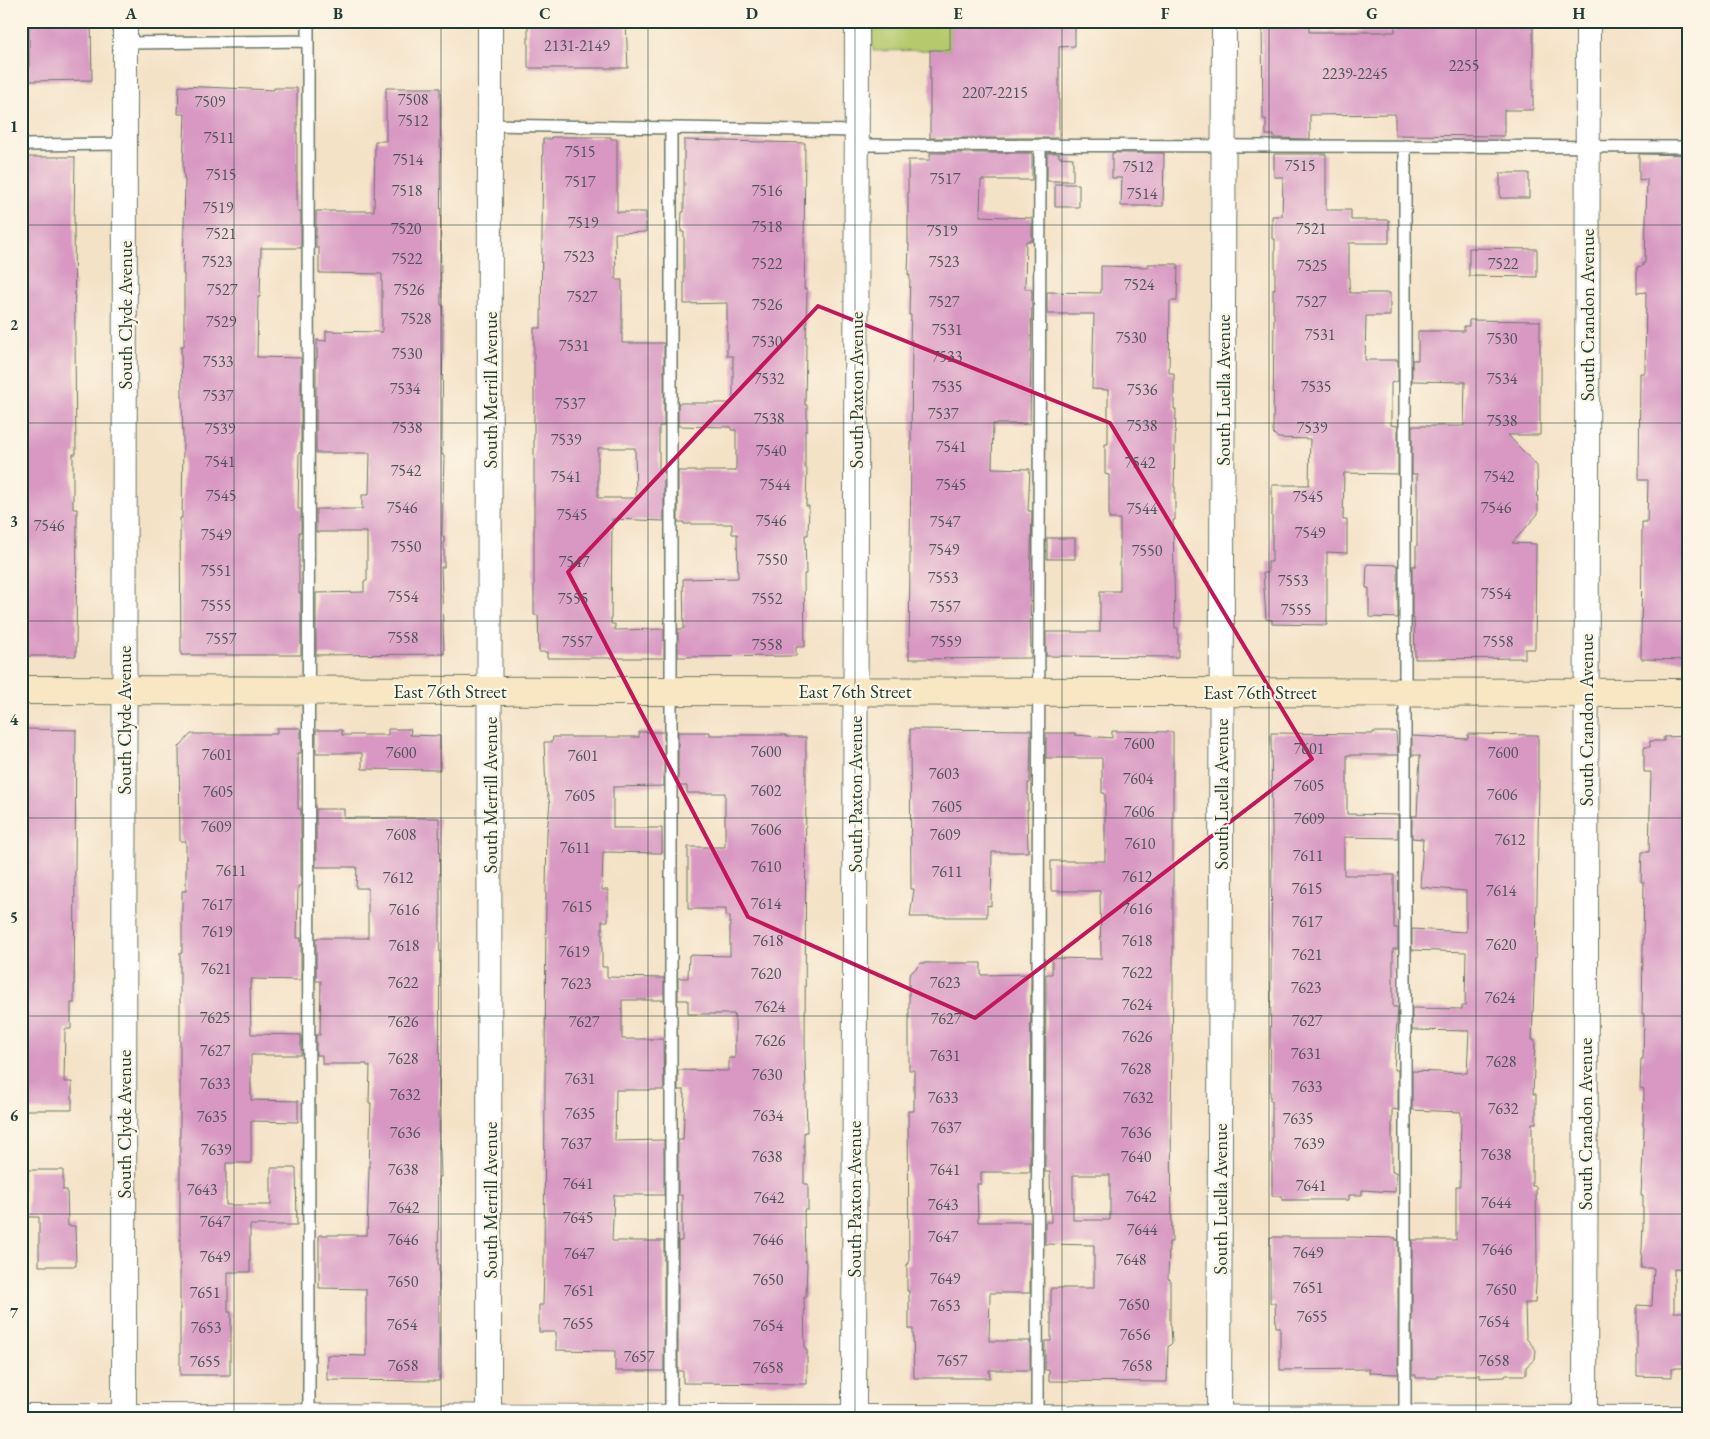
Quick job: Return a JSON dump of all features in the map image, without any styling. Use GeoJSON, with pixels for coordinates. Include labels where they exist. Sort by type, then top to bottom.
{"type":"FeatureCollection","features":[{"type":"Feature","properties":{"kind":"street","name":"South Merrill Avenue"},"geometry":{"type":"LineString","coordinates":[[489,1417],[490,21]]}},
{"type":"Feature","properties":{"kind":"street","name":"South Paxton Avenue"},"geometry":{"type":"LineString","coordinates":[[854,1417],[857,21]]}},
{"type":"Feature","properties":{"kind":"street","name":"South Luella Avenue"},"geometry":{"type":"LineString","coordinates":[[1219,1418],[1224,21]]}},
{"type":"Feature","properties":{"kind":"street","name":"South Crandon Avenue"},"geometry":{"type":"LineString","coordinates":[[1585,1418],[1588,21]]}},
{"type":"Feature","properties":{"kind":"street","name":"South Clyde Avenue"},"geometry":{"type":"LineString","coordinates":[[124,1417],[125,32]]}},
{"type":"Feature","properties":{"kind":"street","name":"East 76th Street"},"geometry":{"type":"LineString","coordinates":[[21,690],[1689,693]]}},
{"type":"Feature","properties":{"kind":"street"},"geometry":{"type":"LineString","coordinates":[[21,1416],[1689,1418]]}},
{"type":"Feature","properties":{"kind":"lane"},"geometry":{"type":"LineString","coordinates":[[308,21],[309,1417]]}},
{"type":"Feature","properties":{"kind":"lane"},"geometry":{"type":"LineString","coordinates":[[125,32],[308,41]]}},
{"type":"Feature","properties":{"kind":"lane"},"geometry":{"type":"LineString","coordinates":[[490,125],[671,128],[1040,146],[1689,147]]}},
{"type":"Feature","properties":{"kind":"lane"},"geometry":{"type":"LineString","coordinates":[[671,128],[672,1417]]}},
{"type":"Feature","properties":{"kind":"lane"},"geometry":{"type":"LineString","coordinates":[[21,144],[125,144]]}},
{"type":"Feature","properties":{"kind":"lane"},"geometry":{"type":"LineString","coordinates":[[1037,1417],[1040,146]]}},
{"type":"Feature","properties":{"kind":"lane"},"geometry":{"type":"LineString","coordinates":[[1405,146],[1405,1418]]}},
{"type":"Feature","properties":{"kind":"highlighted area"},"geometry":{"type":"Polygon","coordinates":[[[818,306],[1110,423],[1312,759],[975,1018],[748,917],[568,572],[818,306]]]}},
{"type":"Feature","properties":{"kind":"green space"},"geometry":{"type":"Polygon","coordinates":[[[872,21],[950,21],[950,50],[873,51],[872,21]]]}},
{"type":"Feature","properties":{"kind":"building"},"geometry":{"type":"Polygon","coordinates":[[[29,21],[91,21],[92,80],[29,81],[29,21]]]}},
{"type":"Feature","properties":{"kind":"building"},"geometry":{"type":"Polygon","coordinates":[[[528,21],[626,21],[628,68],[528,68],[528,21]]]}},
{"type":"Feature","properties":{"kind":"building"},"geometry":{"type":"Polygon","coordinates":[[[950,21],[1075,21],[1075,46],[1059,47],[1059,138],[930,138],[930,50],[950,50],[950,21]]]}},
{"type":"Feature","properties":{"kind":"building"},"geometry":{"type":"Polygon","coordinates":[[[1262,21],[1309,21],[1309,32],[1395,32],[1395,21],[1533,21],[1533,110],[1504,110],[1504,136],[1395,135],[1395,114],[1310,115],[1310,139],[1274,138],[1274,135],[1266,135],[1266,119],[1263,119],[1262,21]]]}},
{"type":"Feature","properties":{"kind":"building"},"geometry":{"type":"Polygon","coordinates":[[[179,86],[274,90],[274,88],[297,88],[297,206],[298,211],[301,211],[301,248],[261,248],[257,357],[301,358],[301,453],[299,453],[298,509],[301,509],[299,593],[301,593],[301,655],[181,655],[180,518],[182,518],[183,442],[181,346],[184,346],[185,180],[183,166],[185,114],[178,114],[179,86]]]}},
{"type":"Feature","properties":{"kind":"building"},"geometry":{"type":"Polygon","coordinates":[[[386,88],[440,88],[441,305],[443,305],[442,455],[444,455],[442,537],[444,536],[444,567],[441,567],[444,654],[316,655],[316,593],[364,592],[364,581],[367,581],[367,532],[316,532],[316,509],[362,509],[362,495],[369,495],[370,453],[316,453],[317,340],[326,341],[326,331],[382,332],[382,274],[319,273],[319,248],[316,248],[316,211],[374,211],[375,141],[386,141],[386,88]]]}},
{"type":"Feature","properties":{"kind":"building"},"geometry":{"type":"Polygon","coordinates":[[[551,137],[611,137],[611,139],[617,139],[617,212],[646,212],[646,232],[615,233],[616,280],[622,280],[622,343],[664,343],[664,426],[659,426],[659,471],[664,471],[664,521],[612,519],[611,624],[615,624],[615,630],[664,629],[664,658],[547,658],[547,652],[539,652],[538,615],[534,615],[534,328],[541,328],[543,139],[551,139],[551,137]],[[598,448],[598,498],[636,498],[635,448],[598,448]]]}},
{"type":"Feature","properties":{"kind":"building"},"geometry":{"type":"Polygon","coordinates":[[[684,140],[805,143],[804,289],[807,289],[805,405],[807,405],[807,430],[805,430],[805,468],[807,468],[806,506],[809,506],[808,535],[805,535],[805,647],[796,647],[796,656],[678,657],[678,629],[684,629],[683,579],[738,578],[737,534],[732,534],[732,524],[684,524],[684,522],[678,522],[678,471],[736,471],[736,430],[731,430],[731,427],[678,426],[678,403],[731,403],[733,399],[733,356],[727,356],[727,303],[684,304],[684,232],[681,232],[682,212],[684,212],[684,140]]]}},
{"type":"Feature","properties":{"kind":"building"},"geometry":{"type":"Polygon","coordinates":[[[930,153],[1032,153],[1032,180],[981,180],[980,216],[1032,218],[1032,241],[1026,241],[1025,289],[1031,289],[1032,292],[1030,424],[993,424],[992,468],[1030,469],[1028,511],[1032,511],[1031,658],[909,659],[912,340],[910,340],[911,315],[909,315],[910,275],[908,275],[908,160],[930,160],[930,153]]]}},
{"type":"Feature","properties":{"kind":"building"},"geometry":{"type":"Polygon","coordinates":[[[1047,153],[1059,153],[1059,157],[1073,158],[1073,181],[1047,181],[1047,153]]]}},
{"type":"Feature","properties":{"kind":"building"},"geometry":{"type":"Polygon","coordinates":[[[1112,153],[1164,153],[1163,206],[1121,206],[1122,178],[1112,178],[1112,153]]]}},
{"type":"Feature","properties":{"kind":"building"},"geometry":{"type":"Polygon","coordinates":[[[1274,154],[1326,154],[1326,210],[1351,210],[1351,220],[1389,220],[1389,243],[1349,243],[1349,283],[1350,293],[1390,293],[1390,316],[1366,316],[1365,360],[1398,360],[1398,381],[1391,383],[1391,425],[1398,426],[1398,474],[1344,473],[1343,520],[1347,520],[1347,553],[1327,552],[1327,625],[1272,624],[1272,620],[1266,619],[1263,573],[1268,573],[1268,562],[1272,562],[1272,485],[1309,485],[1310,439],[1278,438],[1273,433],[1275,239],[1272,239],[1272,216],[1282,216],[1283,177],[1274,177],[1274,154]]]}},
{"type":"Feature","properties":{"kind":"building"},"geometry":{"type":"Polygon","coordinates":[[[1639,154],[1689,155],[1689,465],[1687,465],[1685,566],[1689,566],[1689,660],[1641,659],[1642,522],[1647,522],[1648,480],[1639,480],[1640,373],[1645,373],[1646,292],[1637,293],[1637,267],[1643,266],[1643,263],[1645,263],[1647,179],[1639,180],[1639,154]]]}},
{"type":"Feature","properties":{"kind":"building"},"geometry":{"type":"Polygon","coordinates":[[[21,157],[75,157],[76,454],[73,454],[73,509],[77,509],[76,656],[21,656],[21,157]]]}},
{"type":"Feature","properties":{"kind":"building"},"geometry":{"type":"Polygon","coordinates":[[[1500,173],[1529,173],[1529,198],[1500,198],[1500,173]]]}},
{"type":"Feature","properties":{"kind":"building"},"geometry":{"type":"Polygon","coordinates":[[[1055,184],[1079,184],[1079,207],[1055,207],[1055,184]]]}},
{"type":"Feature","properties":{"kind":"building"},"geometry":{"type":"Polygon","coordinates":[[[1469,248],[1537,249],[1537,277],[1469,276],[1469,248]]]}},
{"type":"Feature","properties":{"kind":"building"},"geometry":{"type":"Polygon","coordinates":[[[1148,264],[1178,264],[1177,301],[1170,301],[1169,373],[1174,373],[1174,409],[1176,409],[1175,520],[1173,520],[1175,628],[1178,628],[1178,657],[1046,656],[1046,632],[1100,632],[1100,591],[1120,591],[1120,519],[1109,519],[1109,475],[1105,474],[1105,444],[1108,444],[1108,390],[1092,389],[1094,314],[1047,314],[1047,292],[1101,293],[1101,266],[1148,267],[1148,264]]]}},
{"type":"Feature","properties":{"kind":"building"},"geometry":{"type":"Polygon","coordinates":[[[1469,320],[1540,321],[1540,435],[1508,435],[1537,466],[1538,514],[1512,543],[1536,544],[1535,649],[1525,649],[1525,658],[1415,659],[1414,618],[1412,618],[1412,566],[1416,566],[1417,474],[1412,474],[1412,426],[1464,426],[1465,382],[1412,381],[1412,360],[1418,360],[1418,331],[1464,331],[1464,326],[1469,326],[1469,320]]]}},
{"type":"Feature","properties":{"kind":"building"},"geometry":{"type":"Polygon","coordinates":[[[1047,538],[1075,538],[1075,559],[1047,559],[1047,538]]]}},
{"type":"Feature","properties":{"kind":"building"},"geometry":{"type":"Polygon","coordinates":[[[1367,564],[1398,565],[1398,618],[1369,617],[1369,588],[1366,588],[1367,564]]]}},
{"type":"Feature","properties":{"kind":"building"},"geometry":{"type":"Polygon","coordinates":[[[277,728],[300,728],[301,730],[301,753],[298,753],[298,809],[301,809],[301,886],[298,886],[297,938],[301,938],[301,980],[251,979],[251,1034],[301,1035],[301,1055],[251,1055],[251,1100],[298,1101],[298,1122],[251,1121],[251,1163],[226,1163],[226,1205],[271,1205],[271,1168],[296,1168],[297,1225],[250,1225],[250,1272],[228,1272],[228,1312],[231,1312],[230,1375],[180,1375],[180,953],[182,953],[182,891],[186,891],[186,841],[180,841],[179,747],[191,734],[277,734],[277,728]]]}},
{"type":"Feature","properties":{"kind":"building"},"geometry":{"type":"Polygon","coordinates":[[[21,729],[76,730],[74,1003],[71,1003],[71,1029],[65,1029],[64,1082],[72,1082],[72,1110],[21,1110],[21,729]]]}},
{"type":"Feature","properties":{"kind":"building"},"geometry":{"type":"Polygon","coordinates":[[[388,729],[411,729],[410,735],[440,736],[440,770],[362,769],[362,753],[316,753],[316,730],[342,730],[342,735],[388,735],[388,729]]]}},
{"type":"Feature","properties":{"kind":"building"},"geometry":{"type":"Polygon","coordinates":[[[910,729],[1031,730],[1030,783],[1028,783],[1027,810],[1028,852],[992,852],[991,906],[987,905],[987,917],[910,917],[914,889],[911,889],[910,729]]]}},
{"type":"Feature","properties":{"kind":"building"},"geometry":{"type":"Polygon","coordinates":[[[1112,731],[1173,732],[1172,1242],[1169,1242],[1168,1279],[1170,1279],[1172,1343],[1168,1347],[1167,1382],[1049,1381],[1049,1370],[1045,1370],[1045,1341],[1051,1341],[1051,1288],[1094,1288],[1094,1245],[1045,1244],[1045,1222],[1051,1222],[1050,1172],[1045,1172],[1046,974],[1052,974],[1052,958],[1101,959],[1100,891],[1051,891],[1051,861],[1105,861],[1105,793],[1102,793],[1102,758],[1046,758],[1046,733],[1075,733],[1075,735],[1112,738],[1112,731]],[[1073,1175],[1073,1220],[1110,1220],[1110,1175],[1073,1175]]]}},
{"type":"Feature","properties":{"kind":"building"},"geometry":{"type":"Polygon","coordinates":[[[639,732],[664,732],[664,786],[613,787],[613,828],[662,828],[662,853],[603,852],[602,890],[608,890],[608,921],[602,921],[602,967],[607,967],[607,977],[664,978],[664,1000],[622,1000],[622,1039],[663,1039],[664,1090],[616,1090],[615,1141],[664,1140],[664,1195],[614,1195],[612,1241],[664,1241],[664,1371],[615,1371],[615,1351],[556,1350],[556,1332],[539,1332],[539,1305],[543,1305],[544,1268],[546,891],[547,832],[550,803],[546,790],[544,742],[552,742],[553,737],[639,737],[639,732]]]}},
{"type":"Feature","properties":{"kind":"building"},"geometry":{"type":"Polygon","coordinates":[[[678,732],[710,732],[710,735],[786,735],[786,737],[806,737],[805,1055],[807,1132],[804,1132],[804,1184],[808,1184],[808,1210],[804,1210],[805,1262],[807,1262],[806,1297],[804,1297],[807,1384],[683,1383],[683,1371],[678,1371],[678,1241],[682,1241],[682,1195],[678,1195],[678,1140],[683,1140],[685,1094],[684,1090],[678,1090],[678,1070],[729,1071],[729,1058],[735,1058],[735,1021],[734,1014],[688,1014],[688,1000],[678,1000],[678,978],[688,978],[689,955],[730,956],[730,916],[726,916],[726,909],[688,909],[688,847],[725,847],[725,793],[687,793],[687,786],[678,786],[678,732]]]}},
{"type":"Feature","properties":{"kind":"building"},"geometry":{"type":"Polygon","coordinates":[[[1373,732],[1396,732],[1398,755],[1347,755],[1347,814],[1398,815],[1398,838],[1344,837],[1344,875],[1394,875],[1394,928],[1398,928],[1398,949],[1393,949],[1393,1007],[1398,1007],[1394,1070],[1398,1070],[1398,1110],[1392,1109],[1392,1172],[1396,1172],[1395,1192],[1362,1190],[1362,1195],[1349,1195],[1349,1200],[1282,1200],[1282,1196],[1272,1196],[1272,1101],[1270,1101],[1271,733],[1373,734],[1373,732]]]}},
{"type":"Feature","properties":{"kind":"building"},"geometry":{"type":"Polygon","coordinates":[[[1468,734],[1538,735],[1536,958],[1532,1040],[1535,1040],[1533,1094],[1536,1094],[1536,1123],[1532,1123],[1532,1186],[1536,1186],[1537,1264],[1535,1303],[1525,1303],[1526,1338],[1536,1350],[1535,1359],[1526,1367],[1526,1375],[1480,1378],[1480,1375],[1438,1375],[1438,1378],[1416,1378],[1416,1375],[1412,1375],[1412,1240],[1456,1240],[1456,1186],[1460,1186],[1461,1112],[1412,1110],[1412,1071],[1467,1073],[1469,1031],[1412,1030],[1412,1008],[1462,1009],[1462,1006],[1465,1006],[1466,952],[1412,950],[1412,929],[1466,932],[1466,891],[1420,887],[1423,839],[1412,838],[1412,816],[1417,816],[1420,755],[1412,755],[1412,736],[1468,739],[1468,734]]]}},
{"type":"Feature","properties":{"kind":"building"},"geometry":{"type":"Polygon","coordinates":[[[1689,736],[1689,1270],[1674,1269],[1674,1312],[1689,1312],[1689,1368],[1672,1368],[1672,1377],[1637,1376],[1637,1305],[1652,1306],[1654,1268],[1641,1268],[1644,1089],[1640,1088],[1644,1014],[1642,1014],[1644,882],[1641,882],[1642,852],[1649,852],[1651,772],[1644,772],[1644,747],[1650,747],[1650,741],[1664,741],[1664,737],[1689,736]]]}},
{"type":"Feature","properties":{"kind":"building"},"geometry":{"type":"Polygon","coordinates":[[[316,809],[344,809],[344,818],[439,818],[439,1148],[441,1177],[439,1177],[438,1264],[439,1381],[327,1380],[327,1355],[366,1356],[366,1289],[319,1288],[319,1235],[367,1235],[371,1103],[369,1103],[370,1066],[367,1066],[367,1064],[322,1064],[322,1055],[316,1055],[316,1035],[320,1035],[321,981],[316,981],[316,938],[368,938],[368,888],[356,888],[357,867],[316,867],[316,809]]]}},
{"type":"Feature","properties":{"kind":"building"},"geometry":{"type":"Polygon","coordinates":[[[921,963],[981,963],[981,975],[1031,974],[1030,1172],[981,1172],[981,1184],[977,1184],[978,1222],[1030,1222],[1030,1293],[990,1293],[989,1341],[1030,1341],[1030,1370],[989,1370],[990,1378],[914,1378],[913,1329],[909,1329],[909,1291],[907,1291],[907,1264],[909,1264],[908,1111],[914,1111],[914,1070],[909,1070],[909,975],[921,963]]]}},
{"type":"Feature","properties":{"kind":"building"},"geometry":{"type":"Polygon","coordinates":[[[28,1170],[63,1170],[63,1190],[67,1190],[68,1226],[75,1226],[76,1266],[39,1266],[39,1217],[28,1217],[28,1170]]]}},
{"type":"Feature","properties":{"kind":"building"},"geometry":{"type":"Polygon","coordinates":[[[1270,1237],[1396,1238],[1398,1240],[1398,1374],[1369,1373],[1369,1369],[1280,1370],[1280,1327],[1276,1327],[1275,1303],[1270,1303],[1270,1237]]]}}]}
